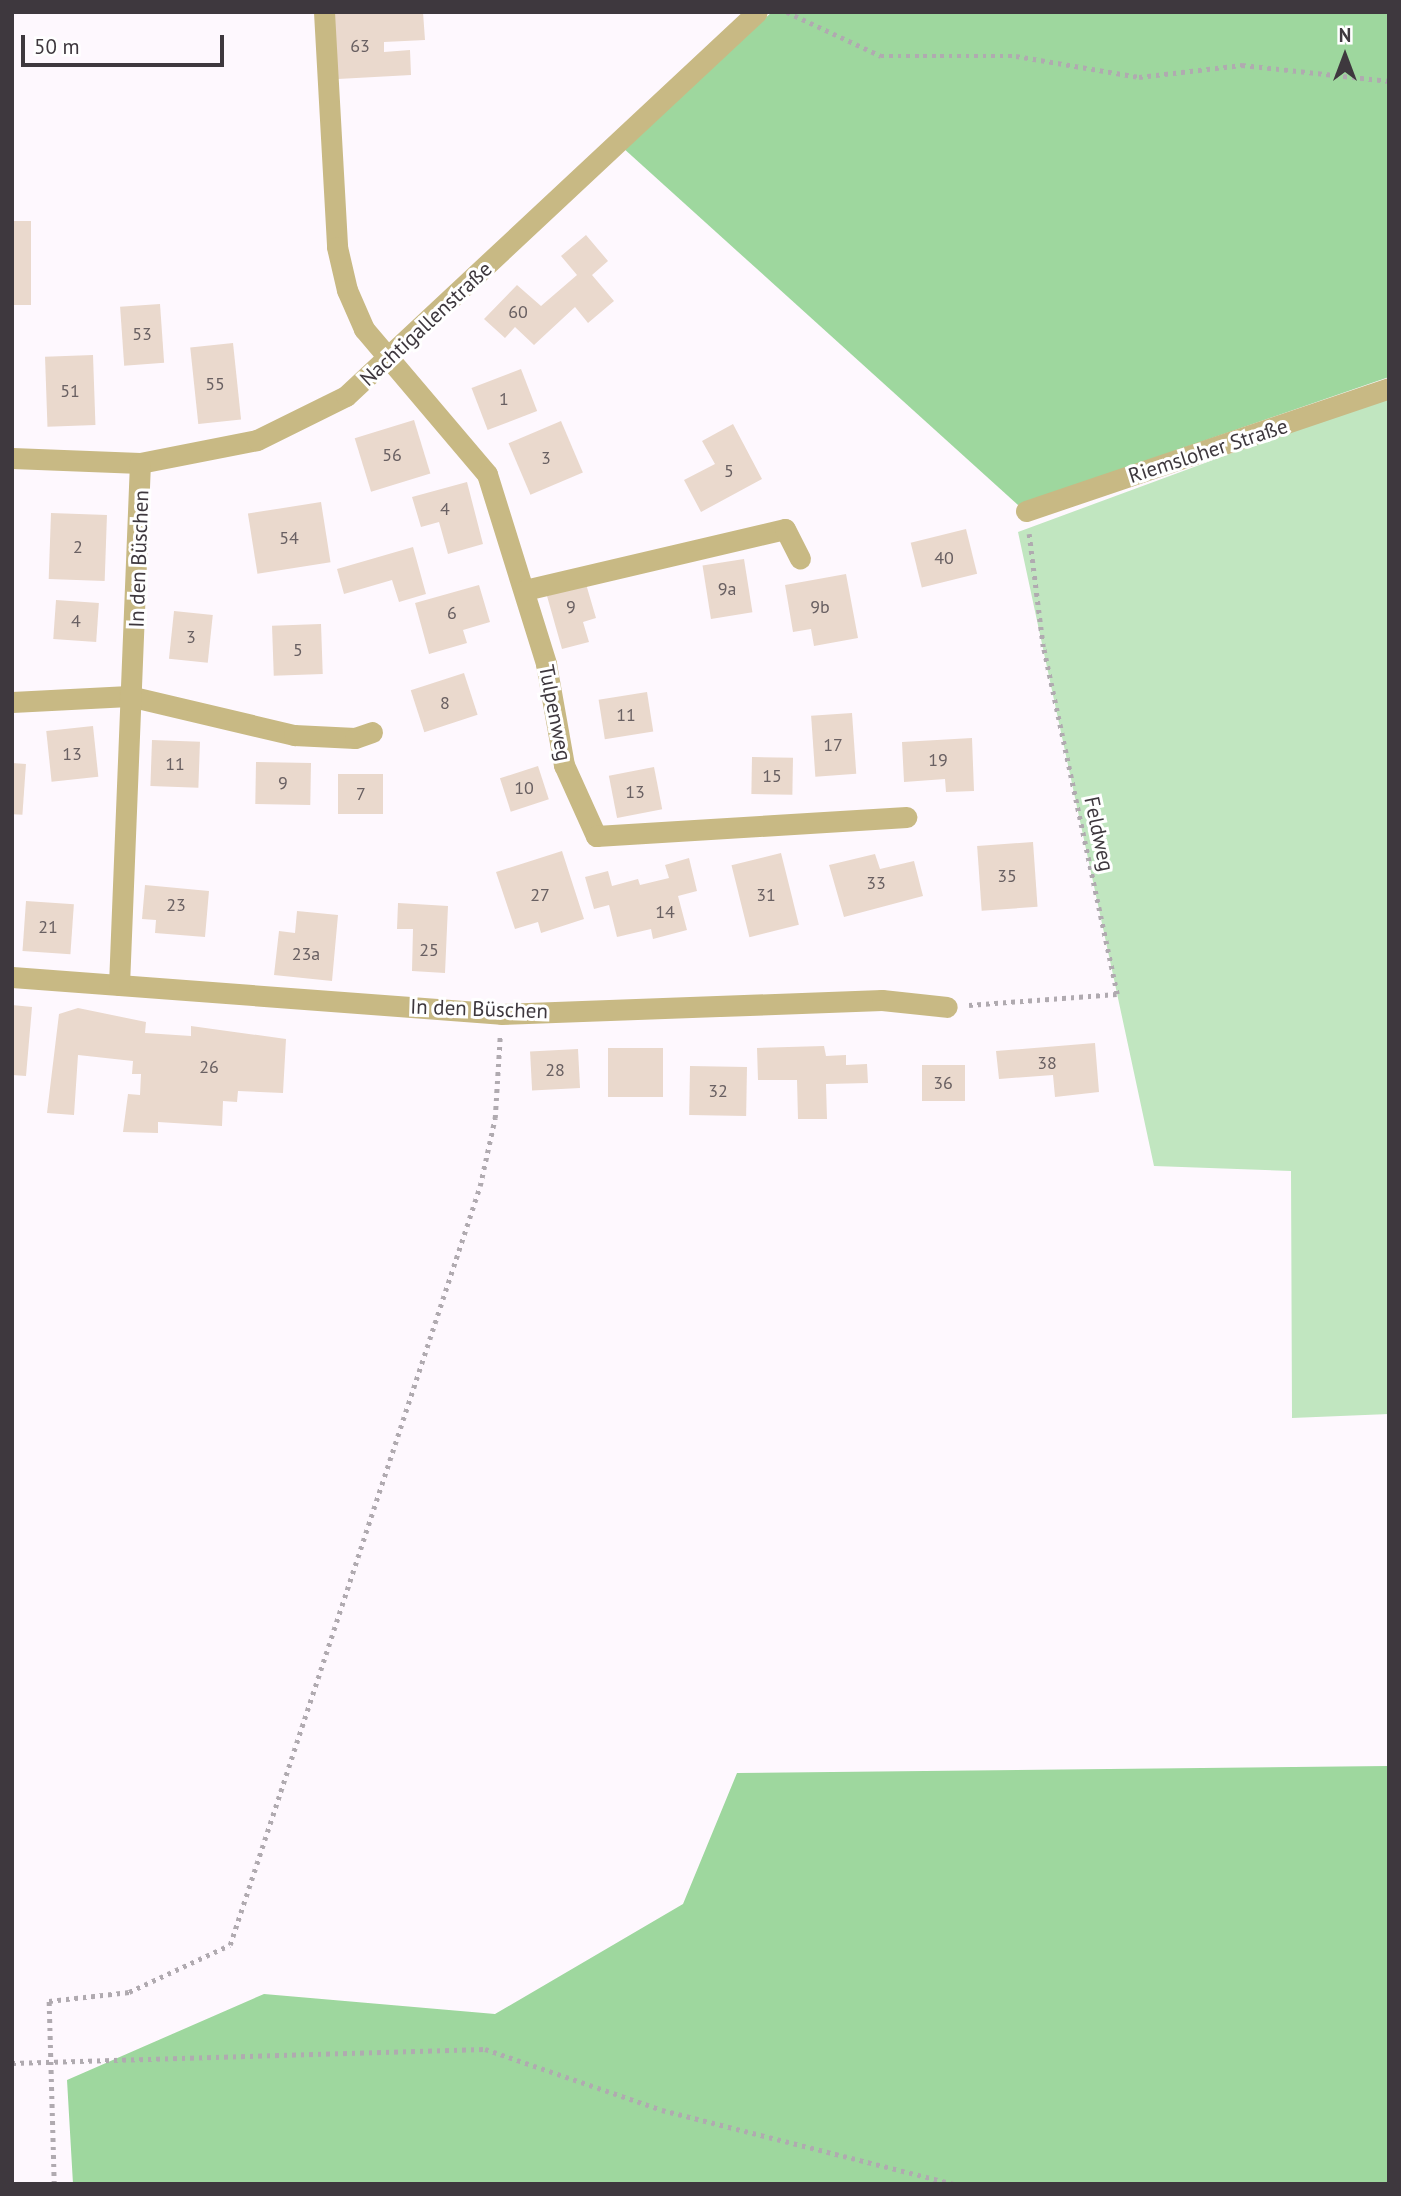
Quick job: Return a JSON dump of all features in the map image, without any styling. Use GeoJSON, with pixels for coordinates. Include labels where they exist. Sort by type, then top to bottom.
{"type":"FeatureCollection","features":[{"type":"Feature","properties":{"kind":"street","name":"Tulpenweg"},"geometry":{"type":"LineString","coordinates":[[324,12],[337,247],[364,328],[394,356],[487,474],[525,590],[564,765],[596,836],[906,817]]}},
{"type":"Feature","properties":{"kind":"street","name":"Nachtigallenstraße"},"geometry":{"type":"LineString","coordinates":[[12,458],[140,463],[257,440],[346,396],[394,356],[757,12]]}},
{"type":"Feature","properties":{"kind":"street","name":"Riemsloher Straße"},"geometry":{"type":"LineString","coordinates":[[1026,511],[1389,388]]}},
{"type":"Feature","properties":{"kind":"street","name":"In den Büschen"},"geometry":{"type":"LineString","coordinates":[[119,985],[129,696],[138,613],[140,463]]}},
{"type":"Feature","properties":{"kind":"street"},"geometry":{"type":"LineString","coordinates":[[525,590],[785,529],[800,558]]}},
{"type":"Feature","properties":{"kind":"street"},"geometry":{"type":"LineString","coordinates":[[12,702],[129,696],[294,735],[355,738],[372,732]]}},
{"type":"Feature","properties":{"kind":"street","name":"In den Büschen"},"geometry":{"type":"LineString","coordinates":[[12,977],[502,1014],[882,1000],[947,1007]]}},
{"type":"Feature","properties":{"kind":"path"},"geometry":{"type":"LineString","coordinates":[[788,12],[881,56],[1016,56],[1139,77],[1242,65],[1389,80]]}},
{"type":"Feature","properties":{"kind":"path","name":"Feldweg"},"geometry":{"type":"LineString","coordinates":[[947,1007],[1117,994],[1043,648],[1026,511]]}},
{"type":"Feature","properties":{"kind":"path"},"geometry":{"type":"LineString","coordinates":[[54,2184],[54,2059],[49,2001],[129,1992],[230,1945],[480,1186],[495,1118],[502,1014]]}},
{"type":"Feature","properties":{"kind":"path"},"geometry":{"type":"LineString","coordinates":[[12,2063],[54,2059],[485,2049],[662,2110],[955,2184]]}},
{"type":"Feature","properties":{"kind":"green space"},"geometry":{"type":"Polygon","coordinates":[[[772,12],[1389,12],[1389,377],[1018,505],[622,147],[772,12]]]}},
{"type":"Feature","properties":{"kind":"green space"},"geometry":{"type":"Polygon","coordinates":[[[1389,395],[1389,1414],[1292,1418],[1291,1171],[1154,1166],[1018,532],[1389,395]]]}},
{"type":"Feature","properties":{"kind":"green space"},"geometry":{"type":"Polygon","coordinates":[[[1388,1766],[1389,2184],[73,2184],[67,2080],[264,1994],[495,2014],[683,1904],[737,1773],[1388,1766]]]}},
{"type":"Feature","properties":{"kind":"building"},"geometry":{"type":"Polygon","coordinates":[[[334,12],[423,12],[425,40],[384,42],[384,52],[410,50],[411,75],[338,79],[334,12]]]}},
{"type":"Feature","properties":{"kind":"building"},"geometry":{"type":"Polygon","coordinates":[[[12,221],[31,221],[31,305],[12,305],[12,221]]]}},
{"type":"Feature","properties":{"kind":"building"},"geometry":{"type":"Polygon","coordinates":[[[586,235],[608,261],[592,275],[614,301],[588,323],[575,307],[534,345],[515,327],[505,338],[484,319],[517,285],[541,306],[577,275],[561,256],[586,235]]]}},
{"type":"Feature","properties":{"kind":"building"},"geometry":{"type":"Polygon","coordinates":[[[160,304],[164,363],[124,366],[120,307],[160,304]]]}},
{"type":"Feature","properties":{"kind":"building"},"geometry":{"type":"Polygon","coordinates":[[[233,343],[241,420],[198,424],[190,347],[233,343]]]}},
{"type":"Feature","properties":{"kind":"building"},"geometry":{"type":"Polygon","coordinates":[[[93,355],[95,425],[47,427],[45,357],[93,355]]]}},
{"type":"Feature","properties":{"kind":"building"},"geometry":{"type":"Polygon","coordinates":[[[521,369],[537,411],[488,430],[472,388],[521,369]]]}},
{"type":"Feature","properties":{"kind":"building"},"geometry":{"type":"Polygon","coordinates":[[[414,420],[430,474],[371,492],[355,438],[414,420]]]}},
{"type":"Feature","properties":{"kind":"building"},"geometry":{"type":"Polygon","coordinates":[[[561,421],[583,473],[530,495],[509,443],[561,421]]]}},
{"type":"Feature","properties":{"kind":"building"},"geometry":{"type":"Polygon","coordinates":[[[733,424],[762,479],[701,512],[684,480],[715,464],[702,441],[733,424]]]}},
{"type":"Feature","properties":{"kind":"building"},"geometry":{"type":"Polygon","coordinates":[[[467,482],[483,544],[448,554],[439,522],[421,527],[412,497],[467,482]]]}},
{"type":"Feature","properties":{"kind":"building"},"geometry":{"type":"Polygon","coordinates":[[[321,502],[331,562],[257,574],[248,514],[321,502]]]}},
{"type":"Feature","properties":{"kind":"building"},"geometry":{"type":"Polygon","coordinates":[[[51,513],[107,515],[105,581],[49,579],[51,513]]]}},
{"type":"Feature","properties":{"kind":"building"},"geometry":{"type":"Polygon","coordinates":[[[966,529],[977,574],[922,587],[911,543],[966,529]]]}},
{"type":"Feature","properties":{"kind":"building"},"geometry":{"type":"Polygon","coordinates":[[[413,547],[426,594],[399,602],[392,580],[344,594],[337,569],[413,547]]]}},
{"type":"Feature","properties":{"kind":"building"},"geometry":{"type":"Polygon","coordinates":[[[744,559],[752,612],[711,619],[703,566],[744,559]]]}},
{"type":"Feature","properties":{"kind":"building"},"geometry":{"type":"Polygon","coordinates":[[[846,574],[858,638],[814,646],[811,629],[793,632],[785,585],[846,574]]]}},
{"type":"Feature","properties":{"kind":"building"},"geometry":{"type":"Polygon","coordinates":[[[586,584],[596,618],[583,622],[589,642],[562,649],[547,596],[586,584]]]}},
{"type":"Feature","properties":{"kind":"building"},"geometry":{"type":"Polygon","coordinates":[[[479,585],[490,622],[463,630],[467,643],[429,654],[415,603],[479,585]]]}},
{"type":"Feature","properties":{"kind":"building"},"geometry":{"type":"Polygon","coordinates":[[[56,600],[99,603],[96,642],[53,639],[56,600]]]}},
{"type":"Feature","properties":{"kind":"building"},"geometry":{"type":"Polygon","coordinates":[[[174,611],[213,615],[208,663],[169,659],[174,611]]]}},
{"type":"Feature","properties":{"kind":"building"},"geometry":{"type":"Polygon","coordinates":[[[321,624],[323,674],[274,676],[272,626],[321,624]]]}},
{"type":"Feature","properties":{"kind":"building"},"geometry":{"type":"Polygon","coordinates":[[[464,673],[478,715],[424,732],[411,690],[464,673]]]}},
{"type":"Feature","properties":{"kind":"building"},"geometry":{"type":"Polygon","coordinates":[[[647,692],[653,732],[605,739],[599,700],[647,692]]]}},
{"type":"Feature","properties":{"kind":"building"},"geometry":{"type":"Polygon","coordinates":[[[852,713],[856,774],[815,777],[811,716],[852,713]]]}},
{"type":"Feature","properties":{"kind":"building"},"geometry":{"type":"Polygon","coordinates":[[[93,726],[98,777],[52,782],[46,731],[93,726]]]}},
{"type":"Feature","properties":{"kind":"building"},"geometry":{"type":"Polygon","coordinates":[[[972,738],[974,791],[946,792],[945,779],[904,782],[902,742],[972,738]]]}},
{"type":"Feature","properties":{"kind":"building"},"geometry":{"type":"Polygon","coordinates":[[[152,740],[200,742],[198,788],[150,786],[152,740]]]}},
{"type":"Feature","properties":{"kind":"building"},"geometry":{"type":"Polygon","coordinates":[[[752,757],[793,758],[792,795],[751,794],[752,757]]]}},
{"type":"Feature","properties":{"kind":"building"},"geometry":{"type":"Polygon","coordinates":[[[256,762],[311,763],[310,805],[255,804],[256,762]]]}},
{"type":"Feature","properties":{"kind":"building"},"geometry":{"type":"Polygon","coordinates":[[[12,763],[26,764],[22,815],[12,814],[12,763]]]}},
{"type":"Feature","properties":{"kind":"building"},"geometry":{"type":"Polygon","coordinates":[[[538,766],[549,799],[511,812],[500,778],[538,766]]]}},
{"type":"Feature","properties":{"kind":"building"},"geometry":{"type":"Polygon","coordinates":[[[654,767],[662,809],[617,818],[609,776],[654,767]]]}},
{"type":"Feature","properties":{"kind":"building"},"geometry":{"type":"Polygon","coordinates":[[[338,774],[383,774],[383,814],[338,814],[338,774]]]}},
{"type":"Feature","properties":{"kind":"building"},"geometry":{"type":"Polygon","coordinates":[[[1033,842],[1038,907],[982,911],[977,846],[1033,842]]]}},
{"type":"Feature","properties":{"kind":"building"},"geometry":{"type":"Polygon","coordinates":[[[562,851],[584,919],[541,933],[538,922],[515,929],[496,872],[562,851]]]}},
{"type":"Feature","properties":{"kind":"building"},"geometry":{"type":"Polygon","coordinates":[[[781,853],[799,925],[749,937],[732,865],[781,853]]]}},
{"type":"Feature","properties":{"kind":"building"},"geometry":{"type":"Polygon","coordinates":[[[875,854],[880,869],[914,861],[923,896],[844,917],[829,865],[875,854]]]}},
{"type":"Feature","properties":{"kind":"building"},"geometry":{"type":"Polygon","coordinates":[[[689,858],[697,891],[678,896],[687,930],[653,939],[651,929],[617,937],[609,905],[594,909],[585,877],[608,871],[612,886],[638,879],[640,885],[669,878],[665,865],[689,858]]]}},
{"type":"Feature","properties":{"kind":"building"},"geometry":{"type":"Polygon","coordinates":[[[145,885],[209,891],[205,937],[155,933],[156,920],[142,919],[145,885]]]}},
{"type":"Feature","properties":{"kind":"building"},"geometry":{"type":"Polygon","coordinates":[[[26,901],[74,904],[70,954],[23,951],[26,901]]]}},
{"type":"Feature","properties":{"kind":"building"},"geometry":{"type":"Polygon","coordinates":[[[398,903],[448,906],[445,973],[412,971],[413,929],[397,929],[398,903]]]}},
{"type":"Feature","properties":{"kind":"building"},"geometry":{"type":"Polygon","coordinates":[[[297,911],[338,915],[332,981],[274,975],[279,931],[295,933],[297,911]]]}},
{"type":"Feature","properties":{"kind":"building"},"geometry":{"type":"Polygon","coordinates":[[[12,1005],[32,1007],[26,1076],[12,1075],[12,1005]]]}},
{"type":"Feature","properties":{"kind":"building"},"geometry":{"type":"Polygon","coordinates":[[[78,1008],[146,1022],[145,1033],[191,1036],[191,1026],[286,1039],[283,1093],[238,1091],[237,1102],[223,1101],[222,1126],[158,1122],[158,1133],[123,1132],[128,1094],[140,1095],[141,1074],[132,1074],[133,1061],[78,1055],[74,1115],[47,1113],[59,1014],[78,1008]]]}},
{"type":"Feature","properties":{"kind":"building"},"geometry":{"type":"Polygon","coordinates":[[[1095,1043],[1099,1092],[1055,1097],[1053,1075],[999,1079],[996,1051],[1095,1043]]]}},
{"type":"Feature","properties":{"kind":"building"},"geometry":{"type":"Polygon","coordinates":[[[824,1046],[826,1056],[846,1055],[846,1065],[867,1064],[868,1083],[826,1084],[827,1119],[798,1119],[797,1080],[758,1080],[757,1048],[824,1046]]]}},
{"type":"Feature","properties":{"kind":"building"},"geometry":{"type":"Polygon","coordinates":[[[608,1048],[663,1048],[663,1097],[608,1097],[608,1048]]]}},
{"type":"Feature","properties":{"kind":"building"},"geometry":{"type":"Polygon","coordinates":[[[578,1049],[580,1088],[532,1090],[530,1052],[578,1049]]]}},
{"type":"Feature","properties":{"kind":"building"},"geometry":{"type":"Polygon","coordinates":[[[922,1065],[965,1065],[965,1101],[922,1101],[922,1065]]]}},
{"type":"Feature","properties":{"kind":"building"},"geometry":{"type":"Polygon","coordinates":[[[690,1066],[747,1067],[746,1116],[689,1115],[690,1066]]]}}]}
